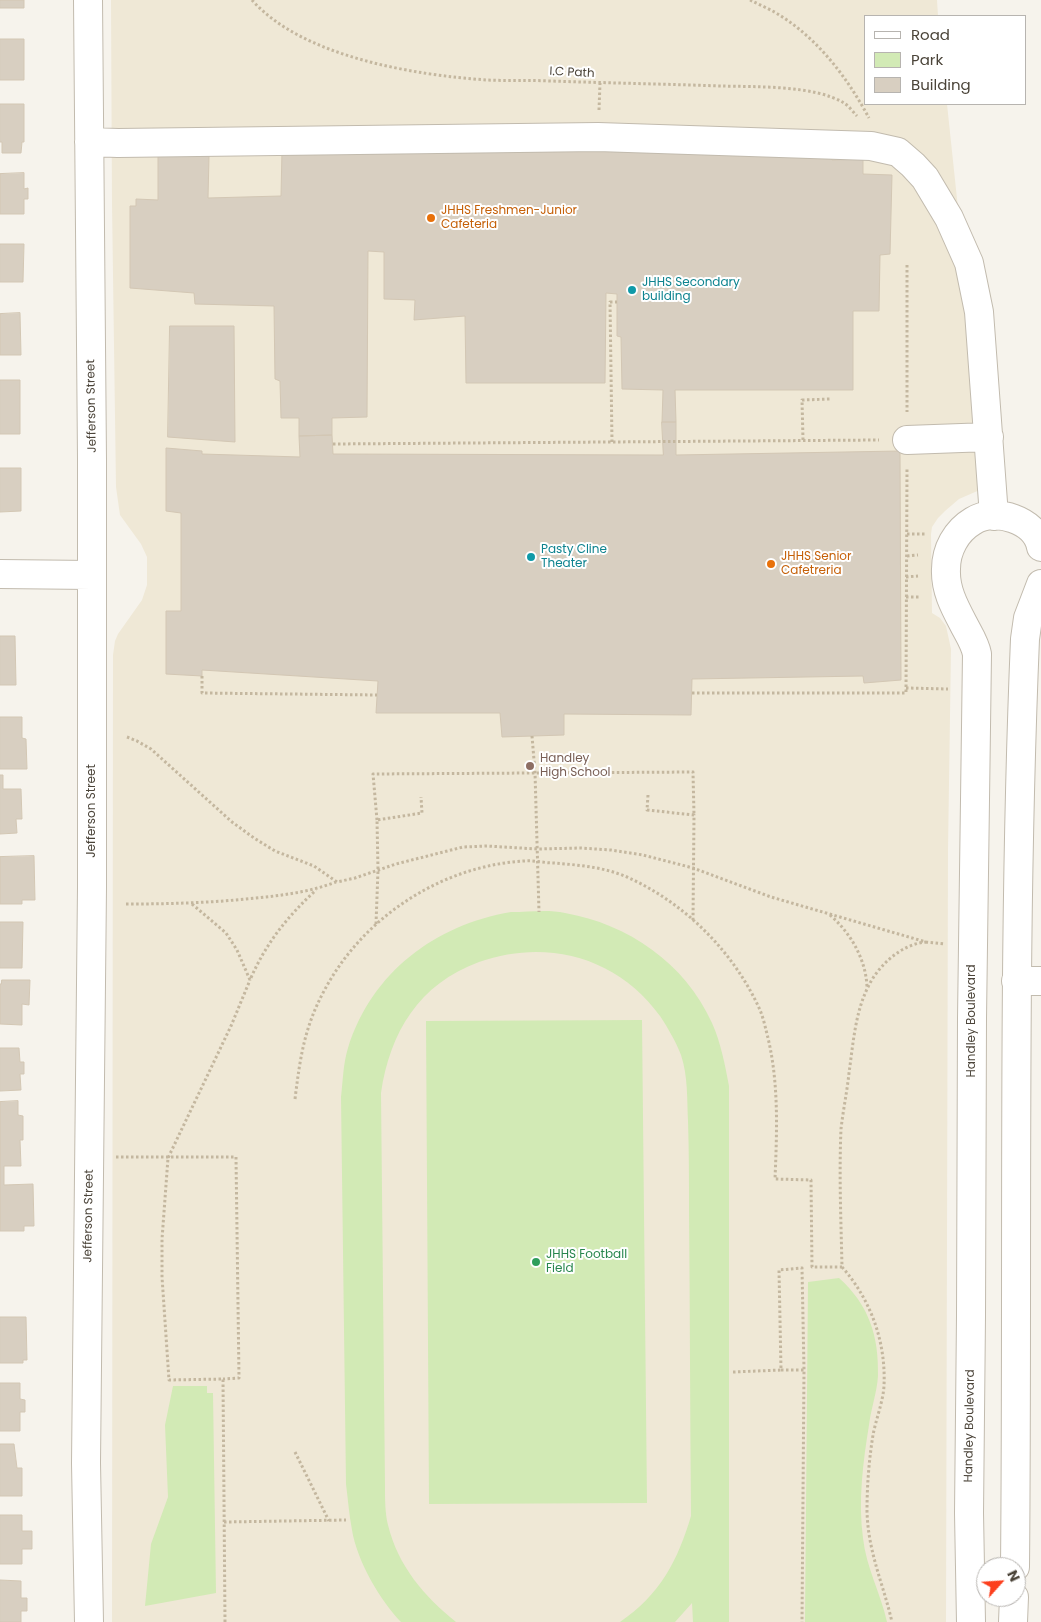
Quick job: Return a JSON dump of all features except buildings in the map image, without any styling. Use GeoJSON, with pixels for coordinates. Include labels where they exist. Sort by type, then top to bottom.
{"type":"FeatureCollection","features":[{"type":"Feature","properties":{"kind":"street","name":"Jefferson Street"},"geometry":{"type":"LineString","coordinates":[[88,0],[92,459],[92,887],[86,1463],[88,1622]]}},
{"type":"Feature","properties":{"kind":"street"},"geometry":{"type":"LineString","coordinates":[[89,142],[598,137],[871,146],[898,152],[925,178],[949,218],[969,263],[979,312],[994,516]]}},
{"type":"Feature","properties":{"kind":"street"},"geometry":{"type":"LineString","coordinates":[[907,440],[989,437]]}},
{"type":"Feature","properties":{"kind":"street","name":"Handley Boulevard"},"geometry":{"type":"LineString","coordinates":[[971,1622],[969,1513],[972,993],[977,654],[948,591],[946,569],[951,547],[960,531],[974,520],[994,516],[1022,522],[1032,530],[1041,547]]}},
{"type":"Feature","properties":{"kind":"street"},"geometry":{"type":"LineString","coordinates":[[0,574],[91,575]]}},
{"type":"Feature","properties":{"kind":"street"},"geometry":{"type":"LineString","coordinates":[[1015,1557],[1015,1316],[1024,985],[1019,777],[1025,639],[1028,618],[1040,591]]}},
{"type":"Feature","properties":{"kind":"street"},"geometry":{"type":"LineString","coordinates":[[972,993],[1024,985]]}},
{"type":"Feature","properties":{"kind":"street"},"geometry":{"type":"LineString","coordinates":[[971,1316],[1015,1316]]}},
{"type":"Feature","properties":{"kind":"street"},"geometry":{"type":"LineString","coordinates":[[1013,1622],[1014,1607]]}},
{"type":"Feature","properties":{"kind":"path","name":"I.C Path"},"geometry":{"type":"LineString","coordinates":[[252,0],[278,24],[301,36],[342,54],[404,68],[487,80],[744,87],[798,90],[826,95],[844,103],[858,116],[864,126],[886,150]]}},
{"type":"Feature","properties":{"kind":"path"},"geometry":{"type":"LineString","coordinates":[[750,0],[781,16],[822,49],[857,96],[886,150]]}},
{"type":"Feature","properties":{"kind":"path"},"geometry":{"type":"LineString","coordinates":[[907,265],[908,397]]}},
{"type":"Feature","properties":{"kind":"path"},"geometry":{"type":"LineString","coordinates":[[612,442],[610,302],[617,302]]}},
{"type":"Feature","properties":{"kind":"path"},"geometry":{"type":"LineString","coordinates":[[803,440],[802,400],[830,399]]}},
{"type":"Feature","properties":{"kind":"path"},"geometry":{"type":"LineString","coordinates":[[333,444],[907,440],[906,693],[692,693]]}},
{"type":"Feature","properties":{"kind":"path"},"geometry":{"type":"LineString","coordinates":[[907,534],[931,534]]}},
{"type":"Feature","properties":{"kind":"path"},"geometry":{"type":"LineString","coordinates":[[202,676],[202,693],[377,695]]}},
{"type":"Feature","properties":{"kind":"path"},"geometry":{"type":"LineString","coordinates":[[906,688],[949,688]]}},
{"type":"Feature","properties":{"kind":"path"},"geometry":{"type":"LineString","coordinates":[[532,736],[535,772],[539,912]]}},
{"type":"Feature","properties":{"kind":"path"},"geometry":{"type":"LineString","coordinates":[[127,737],[151,749],[232,822],[254,838],[275,851],[314,866],[337,882]]}},
{"type":"Feature","properties":{"kind":"path"},"geometry":{"type":"LineString","coordinates":[[376,926],[378,870],[373,774],[693,772],[693,920]]}},
{"type":"Feature","properties":{"kind":"path"},"geometry":{"type":"LineString","coordinates":[[648,795],[647,810],[694,815]]}},
{"type":"Feature","properties":{"kind":"path"},"geometry":{"type":"LineString","coordinates":[[376,820],[422,813],[421,797]]}},
{"type":"Feature","properties":{"kind":"path"},"geometry":{"type":"LineString","coordinates":[[126,904],[192,904],[260,898],[317,889],[429,855],[463,847],[581,848],[643,855],[693,868],[771,897],[926,942],[949,945]]}},
{"type":"Feature","properties":{"kind":"path"},"geometry":{"type":"LineString","coordinates":[[295,1099],[303,1044],[318,1003],[331,979],[342,964],[386,914],[410,898],[458,874],[506,863],[527,860],[580,865],[626,876],[669,901],[693,920],[716,941],[742,975],[761,1011],[770,1045],[776,1086],[775,1179],[811,1180],[812,1268],[842,1267]]}},
{"type":"Feature","properties":{"kind":"path"},"geometry":{"type":"LineString","coordinates":[[116,1157],[168,1158],[236,1157],[239,1378],[169,1380],[162,1277],[162,1239],[168,1158],[231,1026],[250,980],[274,935],[285,921],[317,889]]}},
{"type":"Feature","properties":{"kind":"path"},"geometry":{"type":"LineString","coordinates":[[192,904],[226,933],[237,950],[250,980]]}},
{"type":"Feature","properties":{"kind":"path"},"geometry":{"type":"LineString","coordinates":[[828,914],[848,934],[867,975],[867,988],[852,1046],[842,1128],[840,1196],[842,1267],[851,1277],[870,1308],[879,1337],[884,1387],[870,1458],[867,1497],[868,1527],[874,1563],[892,1622]]}},
{"type":"Feature","properties":{"kind":"path"},"geometry":{"type":"LineString","coordinates":[[867,988],[880,969],[893,956],[914,944],[926,942]]}},
{"type":"Feature","properties":{"kind":"path"},"geometry":{"type":"LineString","coordinates":[[781,1370],[779,1270],[802,1268],[804,1370],[802,1622]]}},
{"type":"Feature","properties":{"kind":"path"},"geometry":{"type":"LineString","coordinates":[[733,1372],[804,1370]]}},
{"type":"Feature","properties":{"kind":"path"},"geometry":{"type":"LineString","coordinates":[[223,1379],[225,1622]]}},
{"type":"Feature","properties":{"kind":"path"},"geometry":{"type":"LineString","coordinates":[[295,1452],[330,1521]]}},
{"type":"Feature","properties":{"kind":"path"},"geometry":{"type":"LineString","coordinates":[[224,1522],[346,1520]]}},
{"type":"Feature","properties":{"kind":"shaded area","name":"Handley High School"},"geometry":{"type":"Polygon","coordinates":[[[111,0],[937,0],[938,15],[864,15],[864,105],[947,105],[985,464],[982,489],[959,499],[945,511],[932,527],[931,534],[932,613],[940,618],[946,626],[951,649],[948,850],[946,1622],[112,1622],[113,655],[118,634],[142,600],[147,585],[147,557],[141,544],[120,515],[116,487],[111,0]]]}},
{"type":"Feature","properties":{"kind":"green space"},"geometry":{"type":"Polygon","coordinates":[[[545,911],[565,913],[611,926],[632,937],[670,965],[686,982],[701,1001],[718,1038],[729,1086],[729,1622],[693,1622],[692,1603],[675,1622],[620,1622],[646,1600],[666,1575],[680,1547],[691,1516],[687,1088],[681,1055],[672,1035],[660,1016],[643,996],[623,979],[602,967],[579,958],[555,953],[530,952],[504,955],[479,962],[458,971],[424,997],[400,1031],[392,1050],[385,1071],[381,1093],[386,1516],[392,1540],[405,1567],[433,1602],[456,1622],[401,1622],[385,1603],[370,1579],[355,1542],[346,1484],[341,1097],[346,1054],[359,1021],[373,997],[390,975],[410,956],[432,941],[457,928],[483,918],[511,912],[545,911]]]}},
{"type":"Feature","properties":{"kind":"green space","name":"JHHS Football Field"},"geometry":{"type":"Polygon","coordinates":[[[642,1020],[647,1503],[429,1504],[426,1021],[642,1020]]]}},
{"type":"Feature","properties":{"kind":"green space"},"geometry":{"type":"Polygon","coordinates":[[[839,1278],[858,1299],[865,1310],[877,1348],[878,1376],[865,1453],[861,1510],[865,1549],[887,1622],[805,1622],[808,1282],[839,1278]]]}},
{"type":"Feature","properties":{"kind":"green space"},"geometry":{"type":"Polygon","coordinates":[[[173,1386],[207,1386],[207,1393],[213,1393],[216,1593],[145,1606],[151,1544],[168,1497],[165,1425],[173,1386]]]}},
{"type":"Feature","properties":{"kind":"place","name":"JHHS Freshmen-Junior Cafeteria"},"geometry":{"type":"Point","coordinates":[431,218]}},
{"type":"Feature","properties":{"kind":"place","name":"JHHS Secondary building"},"geometry":{"type":"Point","coordinates":[632,290]}},
{"type":"Feature","properties":{"kind":"place","name":"Pasty Cline Theater"},"geometry":{"type":"Point","coordinates":[531,557]}},
{"type":"Feature","properties":{"kind":"place","name":"JHHS Senior Cafetreria"},"geometry":{"type":"Point","coordinates":[771,564]}},
{"type":"Feature","properties":{"kind":"place","name":"Handley High School"},"geometry":{"type":"Point","coordinates":[530,766]}},
{"type":"Feature","properties":{"kind":"place","name":"JHHS Football Field"},"geometry":{"type":"Point","coordinates":[536,1262]}}]}
